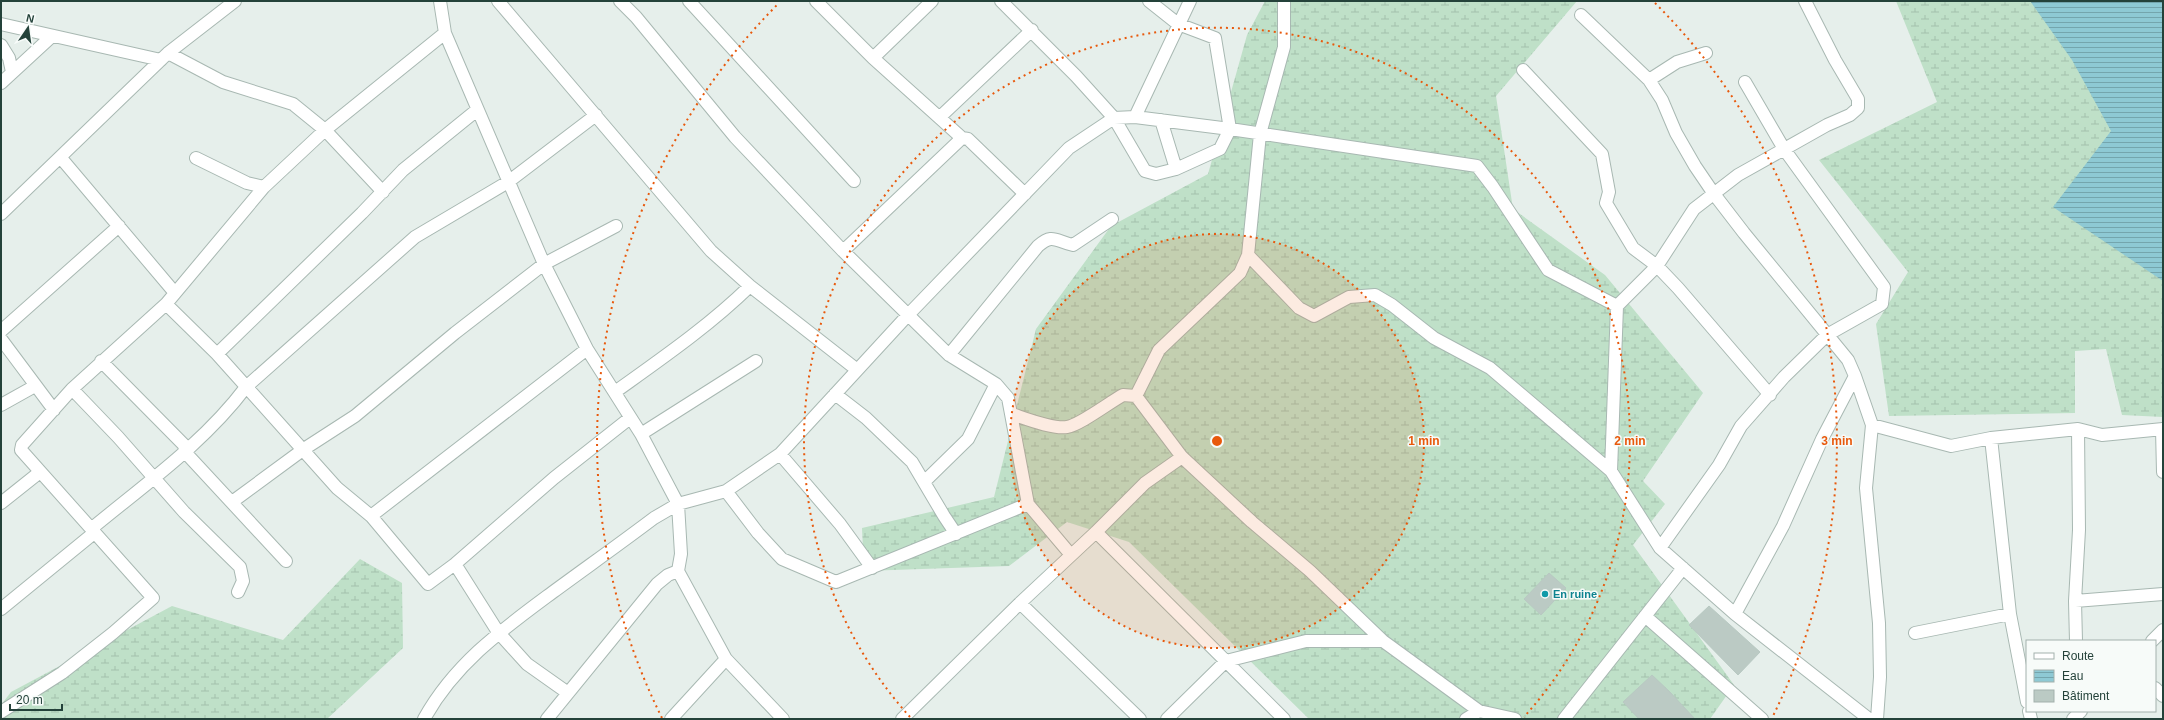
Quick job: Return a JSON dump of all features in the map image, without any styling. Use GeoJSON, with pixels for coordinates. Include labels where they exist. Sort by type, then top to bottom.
{"type":"FeatureCollection","features":[{"type":"Feature","properties":{"kind":"street"},"geometry":{"type":"LineString","coordinates":[[1,214],[61,158],[164,57],[235,1]]}},
{"type":"Feature","properties":{"kind":"street"},"geometry":{"type":"LineString","coordinates":[[440,1],[445,33],[544,264],[587,348],[641,434],[678,504],[681,554],[678,571],[726,659],[783,719]]}},
{"type":"Feature","properties":{"kind":"street"},"geometry":{"type":"LineString","coordinates":[[498,1],[711,251],[750,286],[856,369]]}},
{"type":"Feature","properties":{"kind":"street"},"geometry":{"type":"LineString","coordinates":[[620,1],[636,17],[735,137],[842,251],[907,316],[949,355],[996,384],[1008,398],[1028,504],[1071,555]]}},
{"type":"Feature","properties":{"kind":"street"},"geometry":{"type":"LineString","coordinates":[[690,1],[854,181]]}},
{"type":"Feature","properties":{"kind":"street"},"geometry":{"type":"LineString","coordinates":[[816,1],[873,58],[962,138]]}},
{"type":"Feature","properties":{"kind":"street"},"geometry":{"type":"LineString","coordinates":[[873,58],[932,1]]}},
{"type":"Feature","properties":{"kind":"street"},"geometry":{"type":"LineString","coordinates":[[1002,1],[1032,30],[1114,118],[1146,171],[1156,174],[1176,169],[1220,149],[1230,129],[1215,38],[1178,24],[1149,1]]}},
{"type":"Feature","properties":{"kind":"street"},"geometry":{"type":"LineString","coordinates":[[1135,117],[1190,1]]}},
{"type":"Feature","properties":{"kind":"street"},"geometry":{"type":"LineString","coordinates":[[1136,396],[1159,350],[1240,273],[1248,255],[1260,134],[1284,47],[1284,1]]}},
{"type":"Feature","properties":{"kind":"street"},"geometry":{"type":"LineString","coordinates":[[1611,471],[1617,306],[1657,266],[1694,209],[1738,175],[1784,148],[1850,115],[1858,108],[1859,104],[1852,85],[1835,60],[1805,1]]}},
{"type":"Feature","properties":{"kind":"street"},"geometry":{"type":"LineString","coordinates":[[1581,15],[1649,80],[1662,100],[1676,133],[1695,166],[1714,194],[1848,360],[1855,376],[1872,426],[1866,488],[1879,623],[1880,677],[1877,719]]}},
{"type":"Feature","properties":{"kind":"street"},"geometry":{"type":"LineString","coordinates":[[1,24],[52,36],[164,57],[223,82],[293,104],[325,130],[383,192]]}},
{"type":"Feature","properties":{"kind":"street"},"geometry":{"type":"LineString","coordinates":[[940,117],[1032,30]]}},
{"type":"Feature","properties":{"kind":"street"},"geometry":{"type":"LineString","coordinates":[[1,712],[62,673],[113,633],[153,598],[40,472],[21,450],[21,448],[72,389],[101,361],[166,304],[264,187],[325,130],[445,33]]}},
{"type":"Feature","properties":{"kind":"street"},"geometry":{"type":"LineString","coordinates":[[1,83],[52,36]]}},
{"type":"Feature","properties":{"kind":"street"},"geometry":{"type":"LineString","coordinates":[[1,45],[9,58],[12,72]]}},
{"type":"Feature","properties":{"kind":"street"},"geometry":{"type":"LineString","coordinates":[[1649,80],[1677,62],[1706,53]]}},
{"type":"Feature","properties":{"kind":"street"},"geometry":{"type":"LineString","coordinates":[[1523,70],[1602,154],[1609,192],[1606,203],[1633,248],[1657,266],[1770,395]]}},
{"type":"Feature","properties":{"kind":"street"},"geometry":{"type":"LineString","coordinates":[[1660,548],[1719,464],[1741,426],[1770,395],[1784,377],[1827,335],[1882,304],[1884,287],[1784,148],[1746,82]]}},
{"type":"Feature","properties":{"kind":"street"},"geometry":{"type":"LineString","coordinates":[[217,354],[383,192],[403,170],[477,110]]}},
{"type":"Feature","properties":{"kind":"street"},"geometry":{"type":"LineString","coordinates":[[1,609],[185,450],[224,414],[246,387],[416,236],[508,182],[596,115]]}},
{"type":"Feature","properties":{"kind":"street"},"geometry":{"type":"LineString","coordinates":[[424,719],[434,699],[454,674],[498,632],[648,522],[678,504],[726,491],[780,454],[856,369],[1070,148],[1114,118],[1135,117],[1230,129],[1477,166],[1493,187],[1548,270],[1617,306]]}},
{"type":"Feature","properties":{"kind":"street"},"geometry":{"type":"LineString","coordinates":[[1161,120],[1176,169]]}},
{"type":"Feature","properties":{"kind":"street"},"geometry":{"type":"LineString","coordinates":[[842,251],[962,138],[968,138],[1025,194]]}},
{"type":"Feature","properties":{"kind":"street"},"geometry":{"type":"LineString","coordinates":[[61,158],[175,293]]}},
{"type":"Feature","properties":{"kind":"street"},"geometry":{"type":"LineString","coordinates":[[196,158],[247,183],[264,187]]}},
{"type":"Feature","properties":{"kind":"street"},"geometry":{"type":"LineString","coordinates":[[949,355],[1038,246],[1047,238],[1053,238],[1073,244],[1112,219]]}},
{"type":"Feature","properties":{"kind":"street"},"geometry":{"type":"LineString","coordinates":[[1,331],[119,226]]}},
{"type":"Feature","properties":{"kind":"street"},"geometry":{"type":"LineString","coordinates":[[232,502],[304,449],[355,416],[455,333],[544,264],[616,226]]}},
{"type":"Feature","properties":{"kind":"street"},"geometry":{"type":"LineString","coordinates":[[1248,255],[1299,308],[1314,316],[1349,297],[1375,295],[1392,305],[1434,338],[1490,368],[1611,471],[1660,548],[1735,614],[1869,719]]}},
{"type":"Feature","properties":{"kind":"street"},"geometry":{"type":"LineString","coordinates":[[615,392],[680,345],[731,304],[750,286]]}},
{"type":"Feature","properties":{"kind":"street"},"geometry":{"type":"LineString","coordinates":[[166,304],[217,354],[304,449],[337,488],[371,516],[428,584],[455,564],[554,478],[630,418]]}},
{"type":"Feature","properties":{"kind":"street"},"geometry":{"type":"LineString","coordinates":[[1,339],[54,410]]}},
{"type":"Feature","properties":{"kind":"street"},"geometry":{"type":"LineString","coordinates":[[371,516],[587,348]]}},
{"type":"Feature","properties":{"kind":"street"},"geometry":{"type":"LineString","coordinates":[[101,361],[185,450],[286,561]]}},
{"type":"Feature","properties":{"kind":"street"},"geometry":{"type":"LineString","coordinates":[[641,434],[756,361]]}},
{"type":"Feature","properties":{"kind":"street"},"geometry":{"type":"LineString","coordinates":[[1735,614],[1783,526],[1822,438],[1855,376]]}},
{"type":"Feature","properties":{"kind":"street"},"geometry":{"type":"LineString","coordinates":[[924,482],[968,439],[996,384]]}},
{"type":"Feature","properties":{"kind":"street"},"geometry":{"type":"LineString","coordinates":[[1,406],[35,386]]}},
{"type":"Feature","properties":{"kind":"street"},"geometry":{"type":"LineString","coordinates":[[72,389],[154,477],[184,512],[240,567],[243,581],[238,592]]}},
{"type":"Feature","properties":{"kind":"street"},"geometry":{"type":"LineString","coordinates":[[835,394],[866,418],[912,462],[956,534]]}},
{"type":"Feature","properties":{"kind":"street"},"geometry":{"type":"LineString","coordinates":[[1012,414],[1044,424],[1067,427],[1083,420],[1123,395],[1136,396],[1182,457],[1252,522],[1310,571],[1383,641],[1479,711],[1516,719]]}},
{"type":"Feature","properties":{"kind":"street"},"geometry":{"type":"LineString","coordinates":[[1872,426],[1951,446],[1991,438],[2078,429],[2102,435],[2163,429],[2163,472]]}},
{"type":"Feature","properties":{"kind":"street"},"geometry":{"type":"LineString","coordinates":[[2076,640],[2075,601],[2079,530],[2078,429]]}},
{"type":"Feature","properties":{"kind":"street"},"geometry":{"type":"LineString","coordinates":[[1991,438],[2010,614],[2026,697]]}},
{"type":"Feature","properties":{"kind":"street"},"geometry":{"type":"LineString","coordinates":[[780,454],[840,524],[872,568]]}},
{"type":"Feature","properties":{"kind":"street"},"geometry":{"type":"LineString","coordinates":[[902,719],[1020,603],[1096,532],[1144,483],[1182,457]]}},
{"type":"Feature","properties":{"kind":"street"},"geometry":{"type":"LineString","coordinates":[[1,503],[40,472]]}},
{"type":"Feature","properties":{"kind":"street"},"geometry":{"type":"LineString","coordinates":[[726,491],[758,533],[782,559],[836,582],[1028,504]]}},
{"type":"Feature","properties":{"kind":"street"},"geometry":{"type":"LineString","coordinates":[[1096,532],[1284,719]]}},
{"type":"Feature","properties":{"kind":"street"},"geometry":{"type":"LineString","coordinates":[[455,564],[498,632],[527,664],[568,693]]}},
{"type":"Feature","properties":{"kind":"street"},"geometry":{"type":"LineString","coordinates":[[1564,719],[1683,568]]}},
{"type":"Feature","properties":{"kind":"street"},"geometry":{"type":"LineString","coordinates":[[547,719],[657,584],[668,575],[678,571]]}},
{"type":"Feature","properties":{"kind":"street"},"geometry":{"type":"LineString","coordinates":[[2075,601],[2163,594]]}},
{"type":"Feature","properties":{"kind":"street"},"geometry":{"type":"LineString","coordinates":[[1020,603],[1140,719]]}},
{"type":"Feature","properties":{"kind":"street"},"geometry":{"type":"LineString","coordinates":[[1915,633],[2010,614]]}},
{"type":"Feature","properties":{"kind":"street"},"geometry":{"type":"LineString","coordinates":[[1645,616],[1762,719]]}},
{"type":"Feature","properties":{"kind":"street"},"geometry":{"type":"LineString","coordinates":[[2153,640],[2163,630]]}},
{"type":"Feature","properties":{"kind":"street"},"geometry":{"type":"LineString","coordinates":[[1168,719],[1226,661],[1306,641],[1383,641]]}},
{"type":"Feature","properties":{"kind":"street"},"geometry":{"type":"LineString","coordinates":[[671,719],[726,659]]}},
{"type":"Feature","properties":{"kind":"street"},"geometry":{"type":"LineString","coordinates":[[1466,719],[1479,711]]}},
{"type":"Feature","properties":{"kind":"green space"},"geometry":{"type":"Polygon","coordinates":[[[1265,1],[1577,1],[1496,96],[1513,209],[1605,275],[1703,393],[1643,481],[1665,504],[1633,545],[1734,685],[1710,719],[1309,719],[1129,542],[1067,522],[1009,566],[864,571],[862,528],[994,497],[1036,329],[1111,226],[1208,174],[1247,35],[1265,1]]]}},
{"type":"Feature","properties":{"kind":"green space"},"geometry":{"type":"Polygon","coordinates":[[[1896,1],[2163,1],[2163,417],[2122,415],[2106,349],[2075,351],[2075,413],[1889,416],[1876,324],[1908,272],[1819,160],[1937,102],[1896,1]]]}},
{"type":"Feature","properties":{"kind":"green space"},"geometry":{"type":"Polygon","coordinates":[[[360,559],[402,583],[403,648],[327,719],[1,719],[1,705],[11,692],[172,606],[283,640],[360,559]]]}},
{"type":"Feature","properties":{"kind":"water"},"geometry":{"type":"Polygon","coordinates":[[[2030,1],[2163,1],[2163,281],[2053,207],[2111,131],[2072,60],[2030,1]]]}},
{"type":"Feature","properties":{"kind":"building","name":"En ruine"},"geometry":{"type":"Polygon","coordinates":[[[1549,573],[1566,588],[1541,615],[1524,599],[1549,573]]]}},
{"type":"Feature","properties":{"kind":"building"},"geometry":{"type":"Polygon","coordinates":[[[1709,606],[1760,652],[1738,675],[1689,625],[1709,606]]]}},
{"type":"Feature","properties":{"kind":"building"},"geometry":{"type":"Polygon","coordinates":[[[1652,675],[1695,719],[1639,719],[1623,702],[1652,675]]]}},
{"type":"Feature","properties":{"kind":"place","name":"En ruine"},"geometry":{"type":"Point","coordinates":[1545,594]}}]}
